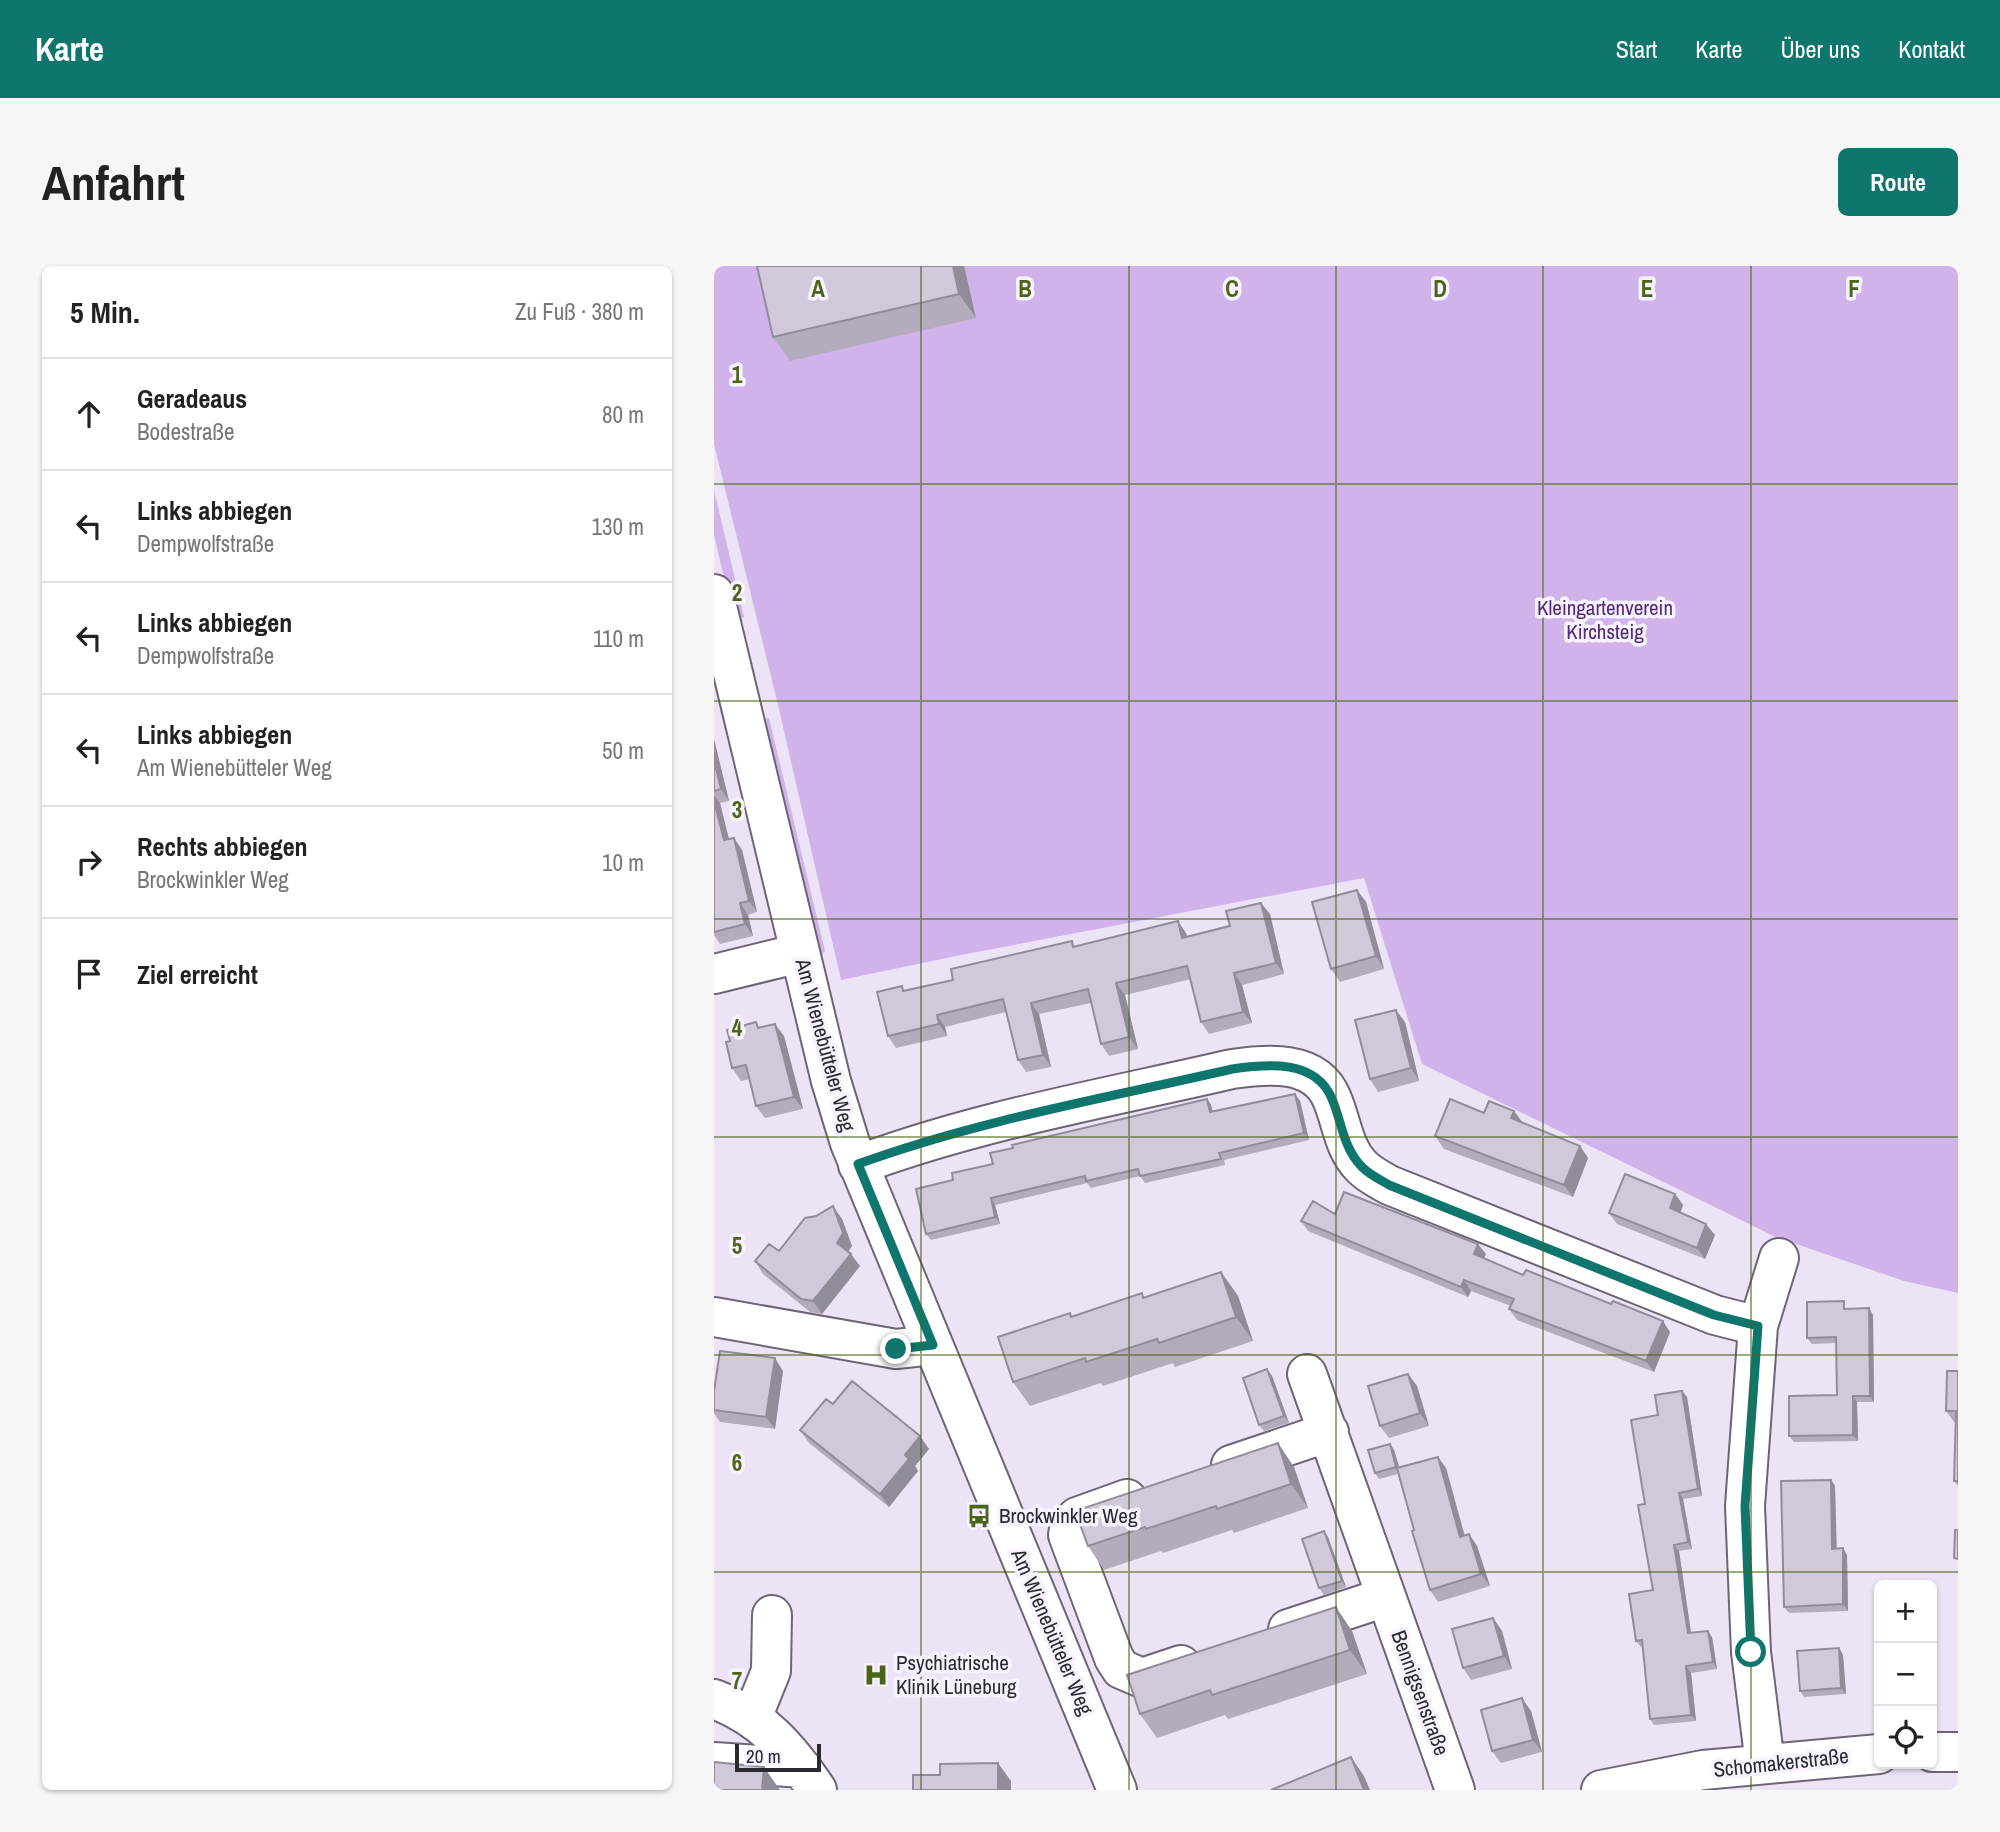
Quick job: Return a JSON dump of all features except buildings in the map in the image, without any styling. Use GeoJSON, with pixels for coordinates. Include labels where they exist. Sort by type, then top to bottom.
{"type":"FeatureCollection","features":[{"type":"Feature","properties":{"kind":"street","name":"Am Wienebütteler Weg"},"geometry":{"type":"LineString","coordinates":[[715,605],[831,1081],[858,1164],[1117,1790]]}},
{"type":"Feature","properties":{"kind":"street"},"geometry":{"type":"LineString","coordinates":[[714,974],[800,953]]}},
{"type":"Feature","properties":{"kind":"street"},"geometry":{"type":"LineString","coordinates":[[858,1164],[904,1147],[988,1125],[1232,1069],[1260,1065],[1284,1066],[1306,1071],[1321,1082],[1332,1097],[1340,1127],[1360,1165],[1389,1185],[1714,1315],[1758,1326]]}},
{"type":"Feature","properties":{"kind":"street"},"geometry":{"type":"LineString","coordinates":[[1765,1764],[1751,1652],[1745,1506],[1758,1326],[1779,1258]]}},
{"type":"Feature","properties":{"kind":"street"},"geometry":{"type":"LineString","coordinates":[[714,1317],[896,1349],[933,1345]]}},
{"type":"Feature","properties":{"kind":"street","name":"Bennigsenstraße"},"geometry":{"type":"LineString","coordinates":[[1307,1374],[1455,1790]]}},
{"type":"Feature","properties":{"kind":"street"},"geometry":{"type":"LineString","coordinates":[[1202,1474],[1329,1432]]}},
{"type":"Feature","properties":{"kind":"street"},"geometry":{"type":"LineString","coordinates":[[1155,1490],[1077,1517],[1070,1524],[1068,1535],[1114,1658],[1121,1669],[1142,1678],[1210,1655]]}},
{"type":"Feature","properties":{"kind":"street"},"geometry":{"type":"LineString","coordinates":[[1261,1638],[1386,1597]]}},
{"type":"Feature","properties":{"kind":"street"},"geometry":{"type":"LineString","coordinates":[[752,1718],[771,1671],[772,1615]]}},
{"type":"Feature","properties":{"kind":"street"},"geometry":{"type":"LineString","coordinates":[[714,1699],[752,1718],[782,1742],[810,1779]]}},
{"type":"Feature","properties":{"kind":"street"},"geometry":{"type":"LineString","coordinates":[[1937,1752],[1958,1752]]}},
{"type":"Feature","properties":{"kind":"street","name":"Schomakerstraße"},"geometry":{"type":"LineString","coordinates":[[1601,1790],[1703,1770],[1874,1754]]}},
{"type":"Feature","properties":{"kind":"street"},"geometry":{"type":"LineString","coordinates":[[714,1762],[810,1779]]}},
{"type":"Feature","properties":{"kind":"green space","name":"Kleingartenverein Kirchsteig"},"geometry":{"type":"Polygon","coordinates":[[[714,266],[1958,266],[1958,1293],[1904,1281],[1776,1237],[1422,1064],[1364,878],[841,980],[779,709],[714,444],[714,266]]]}},
{"type":"Feature","properties":{"kind":"green space"},"geometry":{"type":"Polygon","coordinates":[[[714,490],[744,617],[734,620],[714,535],[714,490]]]}},
{"type":"Feature","properties":{"kind":"green space"},"geometry":{"type":"Polygon","coordinates":[[[769,718],[825,951],[818,959],[759,720],[769,718]]]}},
{"type":"Feature","properties":{"kind":"place","name":"Brockwinkler Weg"},"geometry":{"type":"Point","coordinates":[979,1516]}},
{"type":"Feature","properties":{"kind":"place","name":"Psychiatrische Klinik Lüneburg"},"geometry":{"type":"Point","coordinates":[876,1675]}},
{"type":"Feature","properties":{"kind":"route"},"geometry":{"type":"LineString","coordinates":[[896,1349],[933,1345],[858,1164],[904,1147],[961,1131],[1232,1069],[1260,1065],[1284,1066],[1306,1071],[1321,1082],[1332,1097],[1340,1127],[1350,1149],[1360,1165],[1371,1175],[1389,1185],[1714,1315],[1758,1326],[1745,1506],[1751,1652]]}}]}
